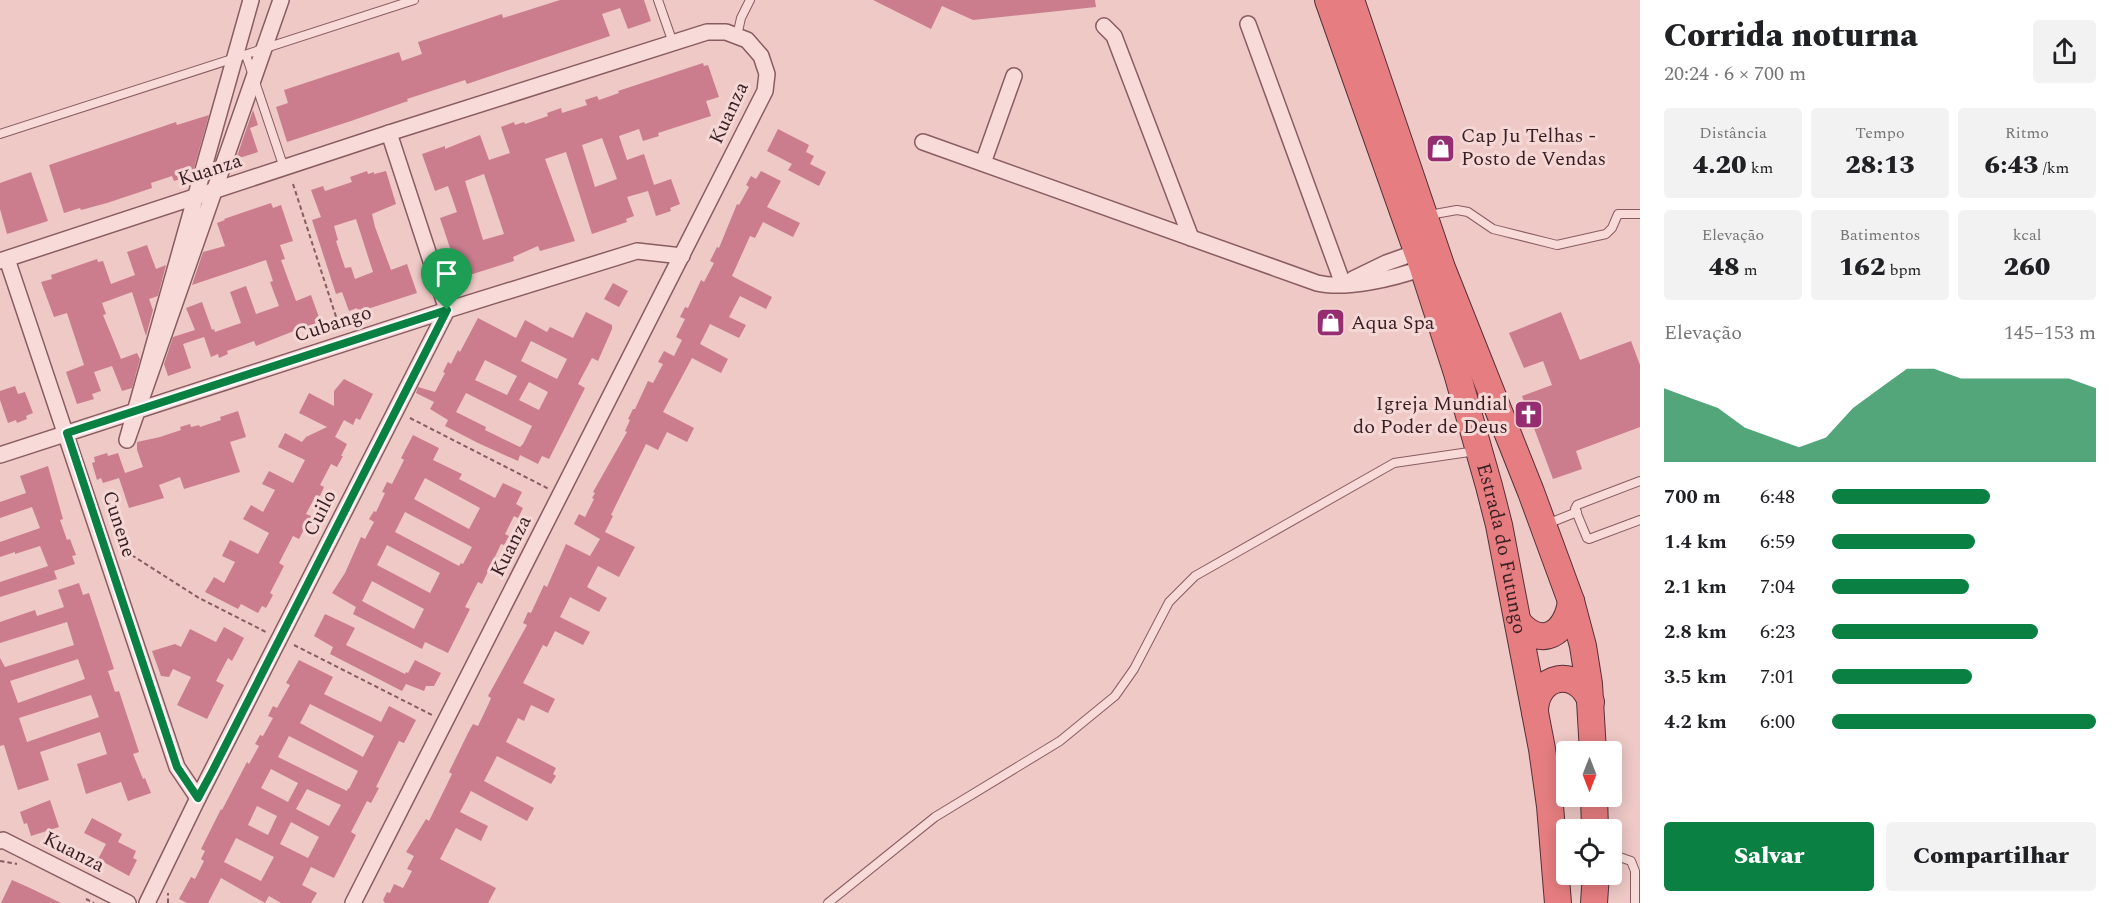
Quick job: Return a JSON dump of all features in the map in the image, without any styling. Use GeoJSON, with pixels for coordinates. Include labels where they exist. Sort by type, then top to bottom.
{"type":"FeatureCollection","features":[{"type":"Feature","properties":{"kind":"highway","name":"Estrada do Futungo"},"geometry":{"type":"LineString","coordinates":[[1328,0],[1420,260],[1457,373],[1498,525],[1535,712],[1550,806],[1557,903]]}},
{"type":"Feature","properties":{"kind":"highway","name":"Estrada do Futungo"},"geometry":{"type":"LineString","coordinates":[[1351,0],[1442,268],[1531,492],[1571,601]]}},
{"type":"Feature","properties":{"kind":"highway"},"geometry":{"type":"LineString","coordinates":[[1518,622],[1533,634],[1543,636],[1552,634],[1567,622],[1571,601]]}},
{"type":"Feature","properties":{"kind":"highway"},"geometry":{"type":"LineString","coordinates":[[1571,601],[1583,646],[1591,702],[1593,741]]}},
{"type":"Feature","properties":{"kind":"highway"},"geometry":{"type":"LineString","coordinates":[[1535,712],[1538,694],[1543,687],[1558,679],[1567,679],[1582,686],[1591,702]]}},
{"type":"Feature","properties":{"kind":"highway"},"geometry":{"type":"LineString","coordinates":[[1594,903],[1595,885]]}},
{"type":"Feature","properties":{"kind":"street"},"geometry":{"type":"LineString","coordinates":[[251,0],[127,440],[281,0]]}},
{"type":"Feature","properties":{"kind":"street"},"geometry":{"type":"LineString","coordinates":[[1248,24],[1343,285]]}},
{"type":"Feature","properties":{"kind":"street"},"geometry":{"type":"LineString","coordinates":[[1104,26],[1114,36],[1191,238]]}},
{"type":"Feature","properties":{"kind":"street","name":"Kuanza"},"geometry":{"type":"LineString","coordinates":[[4,260],[389,133],[707,32],[726,32],[747,40],[761,56],[767,74],[765,91],[352,903]]}},
{"type":"Feature","properties":{"kind":"street"},"geometry":{"type":"LineString","coordinates":[[982,163],[1014,76]]}},
{"type":"Feature","properties":{"kind":"street"},"geometry":{"type":"LineString","coordinates":[[389,133],[447,310]]}},
{"type":"Feature","properties":{"kind":"street"},"geometry":{"type":"LineString","coordinates":[[923,142],[1325,285],[1343,285],[1386,263],[1420,260]]}},
{"type":"Feature","properties":{"kind":"street","name":"Cubango"},"geometry":{"type":"LineString","coordinates":[[0,455],[637,251],[682,256]]}},
{"type":"Feature","properties":{"kind":"street","name":"Cunene"},"geometry":{"type":"LineString","coordinates":[[4,260],[67,433],[177,767],[198,798]]}},
{"type":"Feature","properties":{"kind":"street","name":"Cuilo"},"geometry":{"type":"LineString","coordinates":[[147,903],[198,798],[447,310]]}},
{"type":"Feature","properties":{"kind":"street","name":"Kuanza"},"geometry":{"type":"LineString","coordinates":[[1,836],[128,903]]}},
{"type":"Feature","properties":{"kind":"lane"},"geometry":{"type":"LineString","coordinates":[[0,134],[414,0]]}},
{"type":"Feature","properties":{"kind":"lane"},"geometry":{"type":"LineString","coordinates":[[658,0],[673,43]]}},
{"type":"Feature","properties":{"kind":"lane"},"geometry":{"type":"LineString","coordinates":[[737,36],[741,18],[750,0]]}},
{"type":"Feature","properties":{"kind":"lane"},"geometry":{"type":"LineString","coordinates":[[246,55],[282,162]]}},
{"type":"Feature","properties":{"kind":"lane"},"geometry":{"type":"LineString","coordinates":[[1424,217],[1444,211],[1468,212],[1494,229],[1557,245],[1606,234],[1612,228],[1618,214],[1640,214]]}},
{"type":"Feature","properties":{"kind":"lane"},"geometry":{"type":"LineString","coordinates":[[828,903],[935,817],[1060,741],[1115,696],[1134,669],[1169,602],[1195,576],[1394,463],[1479,451]]}},
{"type":"Feature","properties":{"kind":"lane"},"geometry":{"type":"LineString","coordinates":[[1640,481],[1577,505],[1575,509],[1589,539],[1640,520]]}},
{"type":"Feature","properties":{"kind":"lane"},"geometry":{"type":"LineString","coordinates":[[1543,525],[1577,512]]}},
{"type":"Feature","properties":{"kind":"lane"},"geometry":{"type":"LineString","coordinates":[[1622,858],[1631,861],[1635,871],[1635,903]]}},
{"type":"Feature","properties":{"kind":"path"},"geometry":{"type":"LineString","coordinates":[[293,184],[341,332]]}},
{"type":"Feature","properties":{"kind":"path"},"geometry":{"type":"LineString","coordinates":[[410,418],[549,489]]}},
{"type":"Feature","properties":{"kind":"path"},"geometry":{"type":"LineString","coordinates":[[119,547],[200,598],[269,634]]}},
{"type":"Feature","properties":{"kind":"path"},"geometry":{"type":"LineString","coordinates":[[294,645],[434,716]]}},
{"type":"Feature","properties":{"kind":"path"},"geometry":{"type":"LineString","coordinates":[[0,861],[19,865]]}},
{"type":"Feature","properties":{"kind":"path"},"geometry":{"type":"LineString","coordinates":[[168,903],[169,891]]}},
{"type":"Feature","properties":{"kind":"path"},"geometry":{"type":"LineString","coordinates":[[85,898],[94,903]]}},
{"type":"Feature","properties":{"kind":"building"},"geometry":{"type":"Polygon","coordinates":[[[560,0],[644,0],[651,21],[628,29],[620,8],[602,14],[610,36],[467,84],[465,80],[407,99],[408,101],[287,142],[276,107],[288,103],[284,90],[399,52],[402,61],[422,54],[418,42],[502,14],[503,18],[560,0]]]}},
{"type":"Feature","properties":{"kind":"building"},"geometry":{"type":"Polygon","coordinates":[[[873,0],[1095,0],[1096,7],[973,20],[942,6],[931,29],[873,0]]]}},
{"type":"Feature","properties":{"kind":"building"},"geometry":{"type":"Polygon","coordinates":[[[703,63],[704,66],[708,65],[719,97],[706,101],[711,116],[658,133],[659,136],[643,141],[639,129],[619,136],[627,160],[644,154],[654,185],[671,179],[680,204],[670,208],[671,211],[656,216],[648,191],[627,197],[634,216],[626,219],[627,222],[592,234],[566,152],[545,159],[575,241],[540,251],[538,246],[513,257],[514,261],[460,278],[440,218],[457,212],[448,186],[435,191],[422,154],[445,146],[445,149],[480,135],[489,160],[510,153],[501,127],[514,122],[515,125],[524,122],[525,124],[548,116],[547,113],[561,108],[562,113],[587,105],[585,100],[597,96],[599,100],[619,93],[618,91],[703,63]],[[602,138],[582,145],[595,187],[617,179],[602,138]],[[484,174],[465,181],[483,240],[504,234],[484,174]]]}},
{"type":"Feature","properties":{"kind":"building"},"geometry":{"type":"Polygon","coordinates":[[[253,110],[258,125],[250,128],[258,152],[236,159],[253,110]]]}},
{"type":"Feature","properties":{"kind":"building"},"geometry":{"type":"Polygon","coordinates":[[[209,115],[192,175],[174,181],[172,176],[151,183],[152,188],[107,203],[64,213],[49,165],[176,122],[177,125],[209,115]]]}},
{"type":"Feature","properties":{"kind":"building"},"geometry":{"type":"Polygon","coordinates":[[[778,129],[809,145],[806,152],[814,156],[810,164],[826,172],[819,186],[788,170],[792,164],[767,151],[778,129]]]}},
{"type":"Feature","properties":{"kind":"building"},"geometry":{"type":"Polygon","coordinates":[[[367,171],[368,174],[374,172],[374,174],[386,171],[396,204],[372,214],[375,227],[391,270],[407,264],[417,293],[358,312],[357,308],[349,311],[342,292],[336,294],[312,220],[321,217],[311,190],[323,186],[325,191],[352,182],[350,177],[367,171]],[[356,219],[334,226],[338,240],[336,241],[345,268],[351,267],[355,279],[373,272],[356,219]]]}},
{"type":"Feature","properties":{"kind":"building"},"geometry":{"type":"Polygon","coordinates":[[[761,171],[781,181],[767,207],[800,223],[793,237],[763,222],[755,238],[750,236],[732,276],[772,297],[766,309],[740,296],[729,317],[746,325],[739,338],[710,324],[700,344],[728,359],[721,373],[692,358],[663,412],[694,428],[687,442],[667,432],[658,450],[646,444],[605,532],[635,547],[619,577],[598,566],[587,587],[607,598],[599,612],[570,597],[560,617],[590,632],[583,645],[555,631],[547,647],[543,645],[523,683],[555,699],[548,713],[531,705],[524,721],[518,718],[506,742],[556,768],[553,774],[556,776],[551,784],[497,756],[484,781],[534,808],[527,821],[471,791],[460,812],[488,826],[481,841],[456,828],[440,859],[496,888],[488,903],[385,903],[383,900],[387,892],[390,893],[394,884],[403,888],[412,871],[407,869],[414,856],[406,852],[426,819],[429,821],[452,774],[449,772],[468,733],[473,724],[478,726],[491,698],[488,696],[527,625],[523,623],[528,612],[531,613],[544,585],[547,587],[566,544],[590,556],[600,539],[574,524],[579,514],[585,517],[594,499],[592,498],[595,493],[593,492],[627,432],[625,431],[630,420],[628,419],[633,409],[648,381],[653,383],[663,364],[658,362],[664,351],[674,356],[682,340],[676,337],[685,319],[680,317],[685,307],[688,308],[701,280],[704,282],[714,263],[710,261],[717,247],[719,248],[737,204],[739,205],[749,187],[746,185],[751,176],[756,179],[761,171]]]}},
{"type":"Feature","properties":{"kind":"building"},"geometry":{"type":"Polygon","coordinates":[[[31,172],[48,221],[7,234],[0,209],[0,183],[31,172]]]}},
{"type":"Feature","properties":{"kind":"building"},"geometry":{"type":"Polygon","coordinates":[[[271,203],[273,208],[281,205],[293,241],[280,245],[285,259],[281,260],[296,301],[311,295],[320,320],[315,321],[317,325],[305,329],[304,327],[256,346],[254,341],[227,351],[228,354],[219,358],[218,354],[211,357],[204,337],[183,344],[191,368],[168,376],[164,364],[173,337],[195,330],[186,308],[202,302],[212,330],[214,329],[215,332],[241,323],[230,292],[246,286],[256,314],[279,306],[270,282],[273,281],[266,260],[192,285],[203,252],[225,246],[217,223],[271,203]]]}},
{"type":"Feature","properties":{"kind":"building"},"geometry":{"type":"Polygon","coordinates":[[[147,245],[156,269],[166,265],[158,296],[149,299],[153,310],[146,336],[132,292],[102,303],[106,314],[103,315],[121,359],[137,353],[140,359],[132,388],[122,391],[112,366],[94,372],[101,391],[92,394],[94,399],[77,404],[66,372],[84,365],[67,313],[54,317],[41,282],[52,279],[51,275],[97,259],[98,262],[103,261],[111,284],[135,275],[127,252],[147,245]]]}},
{"type":"Feature","properties":{"kind":"building"},"geometry":{"type":"Polygon","coordinates":[[[613,283],[628,291],[619,307],[604,299],[613,283]]]}},
{"type":"Feature","properties":{"kind":"building"},"geometry":{"type":"Polygon","coordinates":[[[586,312],[612,325],[598,361],[592,358],[578,384],[585,388],[549,459],[542,456],[538,464],[520,455],[518,461],[445,426],[448,420],[430,409],[434,402],[416,393],[418,387],[435,392],[448,362],[451,364],[458,350],[460,352],[478,318],[516,338],[525,320],[547,332],[550,327],[573,338],[586,312]],[[531,341],[521,361],[557,379],[567,359],[531,341]],[[485,360],[475,380],[507,395],[517,376],[485,360]],[[529,382],[519,400],[539,410],[548,392],[529,382]],[[466,393],[456,412],[486,427],[485,430],[520,447],[532,426],[466,393]]]}},
{"type":"Feature","properties":{"kind":"building"},"geometry":{"type":"Polygon","coordinates":[[[1561,312],[1580,360],[1631,341],[1640,365],[1640,427],[1576,451],[1582,469],[1553,479],[1522,396],[1552,385],[1543,361],[1524,368],[1509,333],[1561,312]]]}},
{"type":"Feature","properties":{"kind":"building"},"geometry":{"type":"Polygon","coordinates":[[[344,379],[373,394],[360,420],[356,418],[353,425],[344,420],[335,437],[347,444],[341,456],[343,456],[337,467],[331,464],[320,485],[324,487],[320,496],[316,495],[306,514],[311,516],[299,539],[293,536],[279,563],[284,566],[270,593],[273,595],[266,608],[262,606],[258,613],[241,604],[238,609],[205,592],[214,577],[224,583],[235,562],[222,556],[230,540],[258,554],[269,533],[243,519],[251,505],[263,512],[275,490],[262,484],[269,471],[293,483],[305,460],[278,447],[285,433],[302,442],[306,437],[327,427],[299,413],[309,393],[334,406],[334,391],[344,379]]]}},
{"type":"Feature","properties":{"kind":"building"},"geometry":{"type":"Polygon","coordinates":[[[15,386],[18,394],[25,392],[33,413],[26,416],[27,419],[17,423],[16,420],[8,423],[0,400],[0,391],[15,386]]]}},
{"type":"Feature","properties":{"kind":"building"},"geometry":{"type":"Polygon","coordinates":[[[238,411],[246,437],[230,442],[240,472],[184,489],[180,477],[159,485],[164,498],[129,508],[119,478],[103,483],[101,478],[97,480],[92,463],[95,462],[94,457],[107,453],[108,456],[118,453],[125,473],[143,467],[137,450],[137,442],[181,430],[180,427],[190,424],[191,427],[199,425],[200,427],[238,411]]]}},
{"type":"Feature","properties":{"kind":"building"},"geometry":{"type":"Polygon","coordinates":[[[413,435],[439,448],[433,460],[462,474],[459,479],[495,498],[503,483],[522,492],[516,504],[523,508],[518,518],[514,516],[505,534],[509,536],[504,545],[501,544],[482,584],[478,582],[465,607],[470,609],[448,653],[425,642],[422,649],[353,614],[356,607],[332,593],[345,573],[361,537],[365,539],[374,522],[369,519],[374,511],[376,512],[385,493],[382,492],[387,482],[392,484],[404,460],[401,458],[413,435]],[[425,478],[414,499],[469,529],[480,508],[425,478]],[[405,512],[395,532],[459,566],[463,564],[472,547],[405,512]],[[387,545],[377,565],[430,593],[440,573],[387,545]],[[372,581],[362,601],[414,629],[424,609],[372,581]]]}},
{"type":"Feature","properties":{"kind":"building"},"geometry":{"type":"Polygon","coordinates":[[[48,466],[63,519],[60,520],[67,540],[70,539],[76,555],[72,556],[75,564],[54,571],[57,579],[0,597],[0,582],[48,566],[40,546],[0,557],[0,542],[40,528],[32,507],[0,518],[0,502],[26,493],[20,476],[48,466]]]}},
{"type":"Feature","properties":{"kind":"building"},"geometry":{"type":"Polygon","coordinates":[[[79,583],[83,595],[89,593],[114,669],[108,671],[115,692],[119,691],[139,752],[133,754],[151,793],[128,801],[121,782],[86,794],[77,764],[107,754],[100,732],[40,752],[49,780],[18,790],[4,745],[0,746],[0,658],[5,667],[74,645],[67,622],[0,643],[0,622],[35,610],[37,616],[64,607],[58,590],[79,583]],[[78,659],[10,681],[18,703],[85,679],[78,659]],[[91,695],[19,718],[27,742],[99,717],[91,695]]]}},
{"type":"Feature","properties":{"kind":"building"},"geometry":{"type":"Polygon","coordinates":[[[325,614],[355,628],[346,645],[405,674],[408,673],[415,660],[441,673],[434,686],[426,686],[424,691],[406,684],[402,691],[330,654],[333,647],[314,636],[325,614]]]}},
{"type":"Feature","properties":{"kind":"building"},"geometry":{"type":"Polygon","coordinates":[[[224,627],[244,638],[232,661],[228,658],[216,681],[224,685],[207,719],[177,705],[191,677],[173,669],[169,677],[161,676],[152,651],[175,644],[181,647],[190,629],[216,642],[224,627]]]}},
{"type":"Feature","properties":{"kind":"building"},"geometry":{"type":"Polygon","coordinates":[[[299,660],[333,677],[324,694],[381,722],[389,706],[416,720],[404,743],[399,741],[376,787],[379,788],[371,803],[367,801],[351,832],[356,835],[334,878],[311,867],[302,885],[317,893],[311,903],[281,903],[269,896],[265,903],[221,878],[208,903],[187,903],[179,899],[191,877],[195,879],[204,861],[201,859],[205,851],[201,849],[247,762],[249,764],[259,746],[255,744],[260,735],[263,736],[273,718],[268,716],[273,706],[277,708],[290,685],[286,683],[299,660]],[[310,704],[300,723],[363,757],[374,736],[310,704]],[[289,736],[278,757],[347,791],[358,771],[289,736]],[[271,769],[261,788],[288,802],[298,783],[271,769]],[[307,789],[296,809],[329,826],[341,805],[307,789]],[[257,806],[248,825],[268,835],[277,816],[257,806]],[[291,822],[280,844],[308,858],[319,837],[291,822]],[[236,838],[224,862],[261,881],[274,857],[236,838]]]}},
{"type":"Feature","properties":{"kind":"building"},"geometry":{"type":"Polygon","coordinates":[[[50,800],[59,827],[31,836],[20,812],[50,800]]]}},
{"type":"Feature","properties":{"kind":"building"},"geometry":{"type":"Polygon","coordinates":[[[92,818],[122,834],[118,842],[136,851],[133,858],[137,860],[129,876],[98,859],[106,844],[84,833],[92,818]]]}},
{"type":"Feature","properties":{"kind":"building"},"geometry":{"type":"Polygon","coordinates":[[[12,880],[30,888],[61,903],[1,903],[12,880]]]}},
{"type":"Feature","properties":{"kind":"place","name":"Cap Ju Telhas - Posto de Vendas"},"geometry":{"type":"Point","coordinates":[1440,148]}},
{"type":"Feature","properties":{"kind":"place","name":"Aqua Spa"},"geometry":{"type":"Point","coordinates":[1330,323]}},
{"type":"Feature","properties":{"kind":"place","name":"Igreja Mundial do Poder de Deus"},"geometry":{"type":"Point","coordinates":[1529,415]}},
{"type":"Feature","properties":{"kind":"route"},"geometry":{"type":"LineString","coordinates":[[447,310],[198,798],[177,767],[67,433],[447,310]]}}]}
